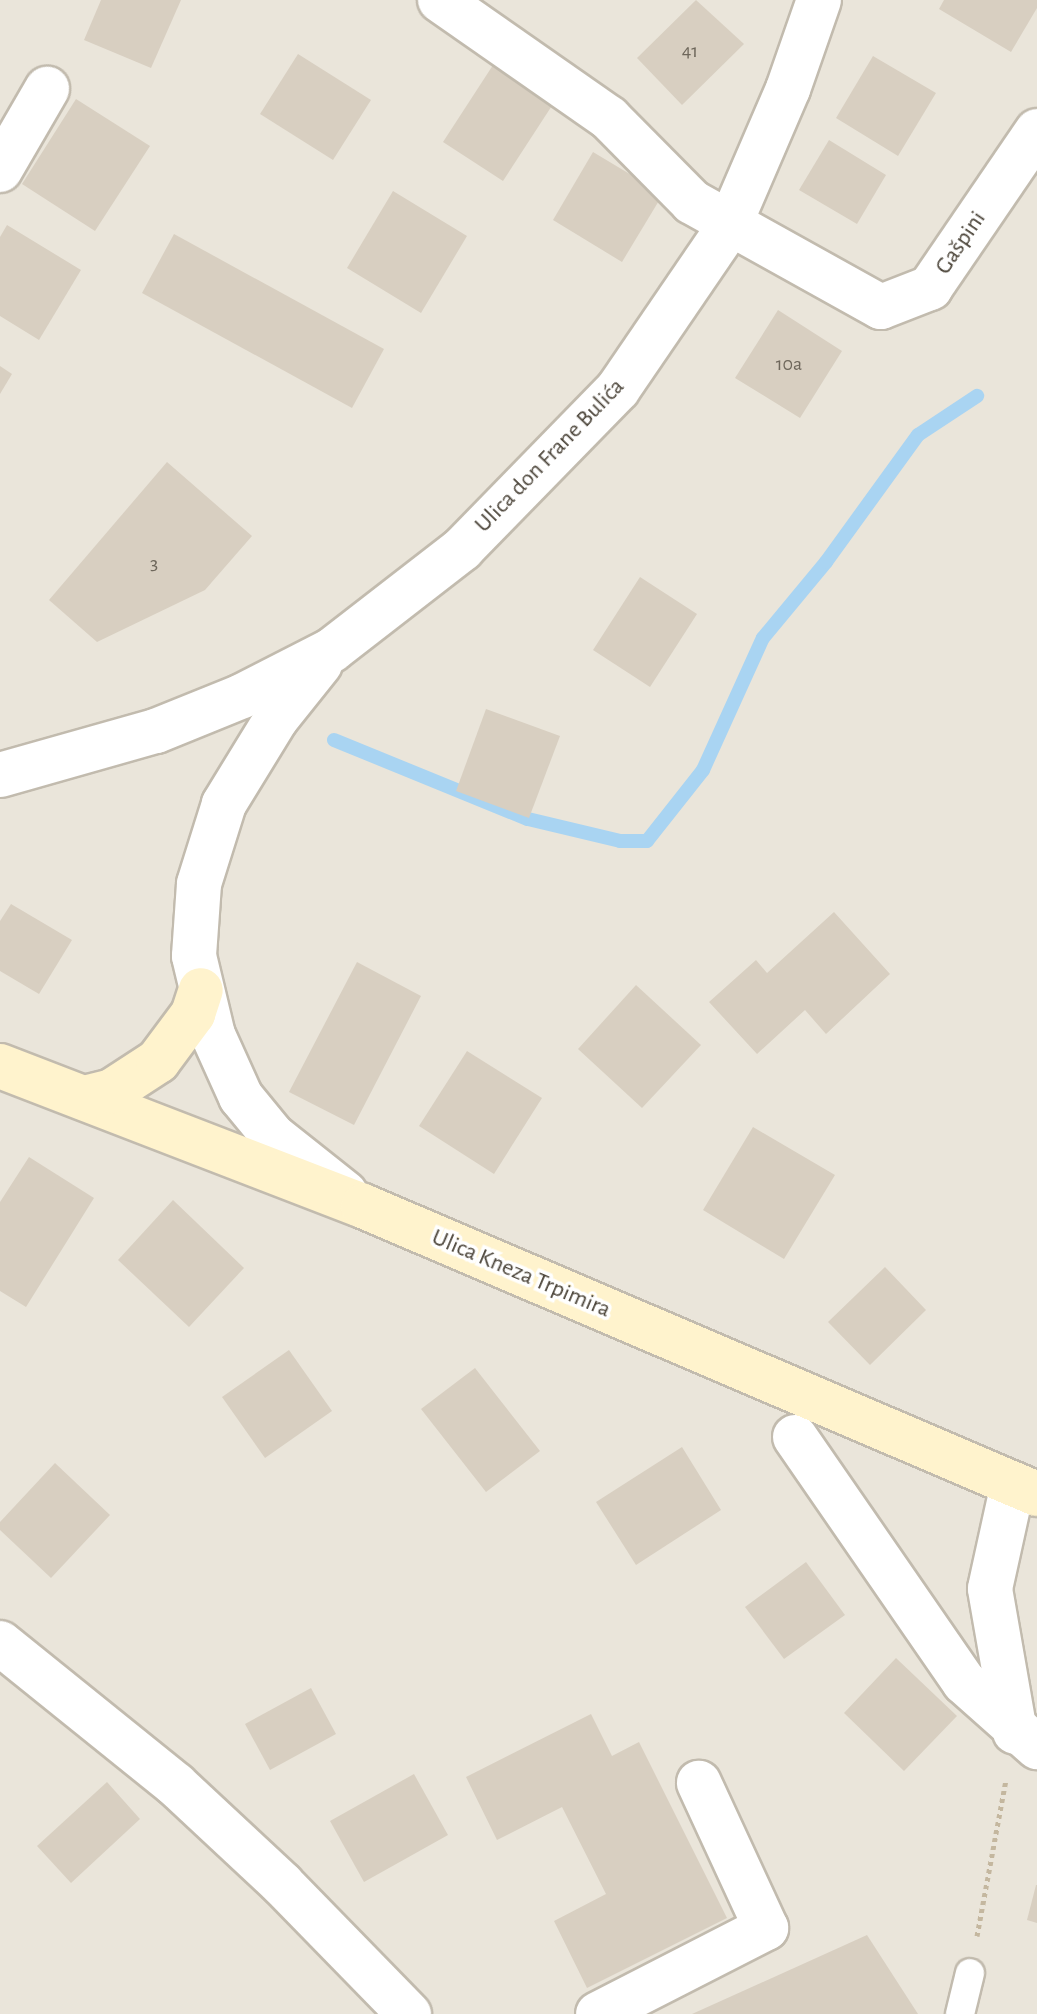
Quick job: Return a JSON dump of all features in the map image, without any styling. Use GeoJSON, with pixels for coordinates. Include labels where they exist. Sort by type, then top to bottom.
{"type":"FeatureCollection","features":[{"type":"Feature","properties":{"kind":"main road"},"geometry":{"type":"LineString","coordinates":[[84,1098],[112,1091],[158,1061],[193,1014],[201,990]]}},
{"type":"Feature","properties":{"kind":"main road","name":"Ulica Kneza Trpimira"},"geometry":{"type":"LineString","coordinates":[[0,1066],[363,1206],[1025,1489]]}},
{"type":"Feature","properties":{"kind":"street"},"geometry":{"type":"LineString","coordinates":[[440,0],[609,118],[692,202],[729,226]]}},
{"type":"Feature","properties":{"kind":"street","name":"Ulica don Frane Bulića"},"geometry":{"type":"LineString","coordinates":[[363,1206],[253,1116],[227,1073],[201,990],[193,921],[210,839],[251,757],[298,688],[332,650],[462,549],[618,389],[729,226],[788,89],[819,0]]}},
{"type":"Feature","properties":{"kind":"street"},"geometry":{"type":"LineString","coordinates":[[0,170],[47,89]]}},
{"type":"Feature","properties":{"kind":"street","name":"Gašpini"},"geometry":{"type":"LineString","coordinates":[[729,226],[881,307],[930,288],[1037,131]]}},
{"type":"Feature","properties":{"kind":"street","name":"Ulica don Frane Bulića"},"geometry":{"type":"LineString","coordinates":[[0,775],[156,731],[242,696],[332,650]]}},
{"type":"Feature","properties":{"kind":"street"},"geometry":{"type":"LineString","coordinates":[[795,1437],[964,1682],[1026,1740]]}},
{"type":"Feature","properties":{"kind":"street"},"geometry":{"type":"LineString","coordinates":[[1025,1489],[990,1589],[1026,1740]]}},
{"type":"Feature","properties":{"kind":"street"},"geometry":{"type":"LineString","coordinates":[[0,1643],[176,1785],[409,2014]]}},
{"type":"Feature","properties":{"kind":"street"},"geometry":{"type":"LineString","coordinates":[[598,2014],[766,1928],[699,1783]]}},
{"type":"Feature","properties":{"kind":"lane"},"geometry":{"type":"LineString","coordinates":[[960,2014],[970,1973]]}},
{"type":"Feature","properties":{"kind":"path"},"geometry":{"type":"LineString","coordinates":[[970,1973],[1026,1740]]}},
{"type":"Feature","properties":{"kind":"shaded area"},"geometry":{"type":"Polygon","coordinates":[[[0,0],[1037,0],[1037,2014],[0,2014],[0,0]]]}},
{"type":"Feature","properties":{"kind":"building"},"geometry":{"type":"Polygon","coordinates":[[[101,0],[181,0],[151,68],[84,40],[101,0]]]}},
{"type":"Feature","properties":{"kind":"building"},"geometry":{"type":"Polygon","coordinates":[[[696,0],[744,44],[682,105],[637,58],[696,0]]]}},
{"type":"Feature","properties":{"kind":"building"},"geometry":{"type":"Polygon","coordinates":[[[944,0],[1037,0],[1037,8],[1011,52],[939,9],[944,0]]]}},
{"type":"Feature","properties":{"kind":"building"},"geometry":{"type":"Polygon","coordinates":[[[298,54],[371,100],[333,160],[260,114],[298,54]]]}},
{"type":"Feature","properties":{"kind":"building"},"geometry":{"type":"Polygon","coordinates":[[[873,56],[936,93],[898,156],[836,118],[873,56]]]}},
{"type":"Feature","properties":{"kind":"building"},"geometry":{"type":"Polygon","coordinates":[[[495,62],[555,101],[503,181],[443,142],[495,62]]]}},
{"type":"Feature","properties":{"kind":"building"},"geometry":{"type":"Polygon","coordinates":[[[76,99],[150,146],[95,231],[22,184],[76,99]]]}},
{"type":"Feature","properties":{"kind":"building"},"geometry":{"type":"Polygon","coordinates":[[[829,140],[886,175],[857,224],[799,190],[829,140]]]}},
{"type":"Feature","properties":{"kind":"building"},"geometry":{"type":"Polygon","coordinates":[[[593,152],[663,194],[622,262],[553,220],[593,152]]]}},
{"type":"Feature","properties":{"kind":"building"},"geometry":{"type":"Polygon","coordinates":[[[393,191],[467,236],[421,313],[347,268],[393,191]]]}},
{"type":"Feature","properties":{"kind":"building"},"geometry":{"type":"Polygon","coordinates":[[[7,225],[81,270],[39,340],[0,316],[0,237],[7,225]]]}},
{"type":"Feature","properties":{"kind":"building"},"geometry":{"type":"Polygon","coordinates":[[[174,234],[384,349],[352,408],[142,293],[174,234]]]}},
{"type":"Feature","properties":{"kind":"building"},"geometry":{"type":"Polygon","coordinates":[[[778,310],[842,351],[800,418],[735,378],[778,310]]]}},
{"type":"Feature","properties":{"kind":"building"},"geometry":{"type":"Polygon","coordinates":[[[0,366],[12,374],[0,394],[0,366]]]}},
{"type":"Feature","properties":{"kind":"building"},"geometry":{"type":"Polygon","coordinates":[[[167,462],[252,536],[205,590],[97,642],[49,600],[167,462]]]}},
{"type":"Feature","properties":{"kind":"building"},"geometry":{"type":"Polygon","coordinates":[[[640,577],[697,614],[650,687],[593,650],[640,577]]]}},
{"type":"Feature","properties":{"kind":"building"},"geometry":{"type":"Polygon","coordinates":[[[486,709],[560,736],[529,818],[456,791],[486,709]]]}},
{"type":"Feature","properties":{"kind":"building"},"geometry":{"type":"Polygon","coordinates":[[[11,904],[72,940],[39,994],[0,971],[0,921],[11,904]]]}},
{"type":"Feature","properties":{"kind":"building"},"geometry":{"type":"Polygon","coordinates":[[[834,912],[890,974],[826,1034],[805,1010],[757,1054],[709,1002],[756,960],[767,973],[834,912]]]}},
{"type":"Feature","properties":{"kind":"building"},"geometry":{"type":"Polygon","coordinates":[[[357,962],[421,996],[354,1125],[289,1092],[357,962]]]}},
{"type":"Feature","properties":{"kind":"building"},"geometry":{"type":"Polygon","coordinates":[[[636,985],[701,1045],[642,1108],[578,1049],[636,985]]]}},
{"type":"Feature","properties":{"kind":"building"},"geometry":{"type":"Polygon","coordinates":[[[467,1051],[542,1098],[494,1174],[419,1126],[467,1051]]]}},
{"type":"Feature","properties":{"kind":"building"},"geometry":{"type":"Polygon","coordinates":[[[753,1127],[835,1175],[784,1259],[703,1210],[753,1127]]]}},
{"type":"Feature","properties":{"kind":"building"},"geometry":{"type":"Polygon","coordinates":[[[29,1157],[94,1198],[26,1307],[0,1291],[0,1202],[29,1157]]]}},
{"type":"Feature","properties":{"kind":"building"},"geometry":{"type":"Polygon","coordinates":[[[173,1200],[244,1268],[189,1327],[118,1260],[173,1200]]]}},
{"type":"Feature","properties":{"kind":"building"},"geometry":{"type":"Polygon","coordinates":[[[885,1267],[926,1310],[870,1365],[828,1322],[885,1267]]]}},
{"type":"Feature","properties":{"kind":"building"},"geometry":{"type":"Polygon","coordinates":[[[289,1350],[332,1411],[265,1458],[222,1397],[289,1350]]]}},
{"type":"Feature","properties":{"kind":"building"},"geometry":{"type":"Polygon","coordinates":[[[475,1368],[540,1451],[486,1492],[421,1409],[475,1368]]]}},
{"type":"Feature","properties":{"kind":"building"},"geometry":{"type":"Polygon","coordinates":[[[682,1447],[721,1510],[636,1565],[596,1502],[682,1447]]]}},
{"type":"Feature","properties":{"kind":"building"},"geometry":{"type":"Polygon","coordinates":[[[55,1463],[110,1515],[51,1578],[0,1530],[0,1522],[55,1463]]]}},
{"type":"Feature","properties":{"kind":"building"},"geometry":{"type":"Polygon","coordinates":[[[806,1562],[845,1615],[784,1659],[745,1607],[806,1562]]]}},
{"type":"Feature","properties":{"kind":"building"},"geometry":{"type":"Polygon","coordinates":[[[896,1658],[957,1716],[904,1771],[844,1713],[896,1658]]]}},
{"type":"Feature","properties":{"kind":"building"},"geometry":{"type":"Polygon","coordinates":[[[311,1688],[336,1734],[270,1770],[245,1724],[311,1688]]]}},
{"type":"Feature","properties":{"kind":"building"},"geometry":{"type":"Polygon","coordinates":[[[591,1714],[612,1756],[639,1742],[727,1918],[587,1988],[554,1921],[606,1894],[562,1807],[497,1840],[466,1777],[591,1714]]]}},
{"type":"Feature","properties":{"kind":"building"},"geometry":{"type":"Polygon","coordinates":[[[414,1774],[448,1835],[364,1882],[330,1821],[414,1774]]]}},
{"type":"Feature","properties":{"kind":"building"},"geometry":{"type":"Polygon","coordinates":[[[107,1782],[140,1819],[71,1883],[37,1846],[107,1782]]]}},
{"type":"Feature","properties":{"kind":"building"},"geometry":{"type":"Polygon","coordinates":[[[1037,1885],[1037,1923],[1027,1920],[1037,1885]]]}},
{"type":"Feature","properties":{"kind":"building"},"geometry":{"type":"Polygon","coordinates":[[[867,1935],[918,2014],[692,2014],[867,1935]]]}},
{"type":"Feature","properties":{"kind":"waterway"},"geometry":{"type":"LineString","coordinates":[[334,740],[528,819],[620,841],[647,841],[703,770],[763,638],[826,562],[918,435],[977,396]]}}]}
